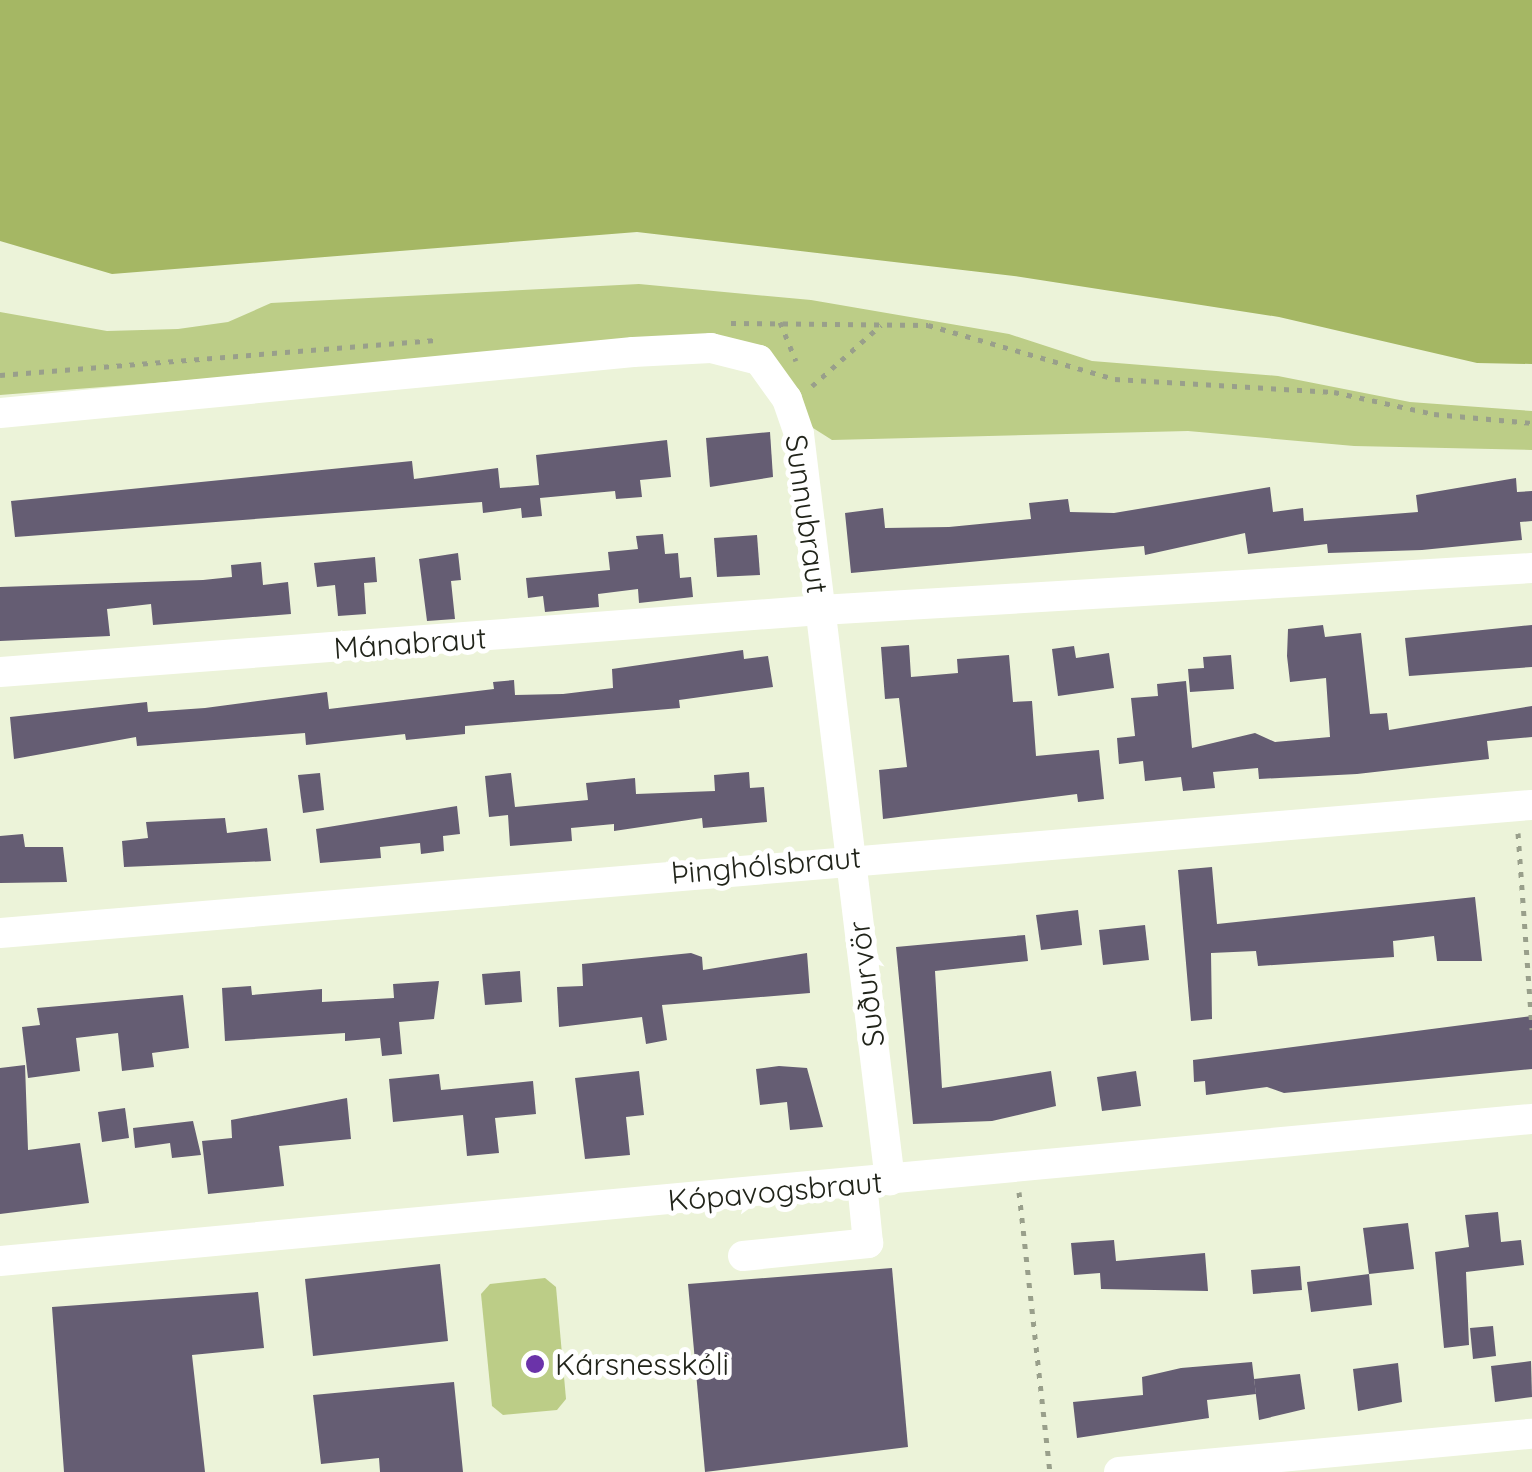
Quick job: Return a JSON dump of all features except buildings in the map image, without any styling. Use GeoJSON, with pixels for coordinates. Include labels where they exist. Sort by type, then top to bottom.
{"type":"FeatureCollection","features":[{"type":"Feature","properties":{"kind":"street","name":"Sunnubraut"},"geometry":{"type":"LineString","coordinates":[[0,413],[710,348],[758,360],[799,434],[820,610],[1532,568]]}},
{"type":"Feature","properties":{"kind":"street","name":"Mánabraut"},"geometry":{"type":"LineString","coordinates":[[0,672],[820,610]]}},
{"type":"Feature","properties":{"kind":"street","name":"Suðurvör"},"geometry":{"type":"LineString","coordinates":[[742,1256],[868,1244],[876,1181],[851,857],[820,610]]}},
{"type":"Feature","properties":{"kind":"street","name":"Þinghólsbraut"},"geometry":{"type":"LineString","coordinates":[[0,934],[851,857],[1524,805]]}},
{"type":"Feature","properties":{"kind":"street","name":"Kópavogsbraut"},"geometry":{"type":"LineString","coordinates":[[6,1264],[1532,1119]]}},
{"type":"Feature","properties":{"kind":"street"},"geometry":{"type":"LineString","coordinates":[[1120,1472],[1532,1434]]}},
{"type":"Feature","properties":{"kind":"path"},"geometry":{"type":"LineString","coordinates":[[780,322],[808,390],[881,325]]}},
{"type":"Feature","properties":{"kind":"path"},"geometry":{"type":"LineString","coordinates":[[1524,805],[1532,1030]]}},
{"type":"Feature","properties":{"kind":"path"},"geometry":{"type":"LineString","coordinates":[[1016,1167],[1050,1472]]}},
{"type":"Feature","properties":{"kind":"shaded area"},"geometry":{"type":"Polygon","coordinates":[[[0,0],[1532,0],[1532,364],[1477,363],[1279,317],[1014,276],[637,232],[112,274],[0,241],[0,0]]]}},
{"type":"Feature","properties":{"kind":"shaded area"},"geometry":{"type":"Polygon","coordinates":[[[639,284],[811,300],[1009,334],[1092,361],[1278,376],[1410,402],[1532,411],[1532,450],[1354,446],[1188,431],[832,440],[802,421],[761,354],[590,349],[0,395],[0,312],[107,331],[178,329],[228,322],[271,303],[639,284]]]}},
{"type":"Feature","properties":{"kind":"shaded area"},"geometry":{"type":"Polygon","coordinates":[[[545,1278],[556,1287],[566,1399],[557,1410],[503,1415],[492,1406],[481,1294],[490,1284],[545,1278]]]}},
{"type":"Feature","properties":{"kind":"place","name":"Kársnesskóli"},"geometry":{"type":"Point","coordinates":[535,1364]}}]}
